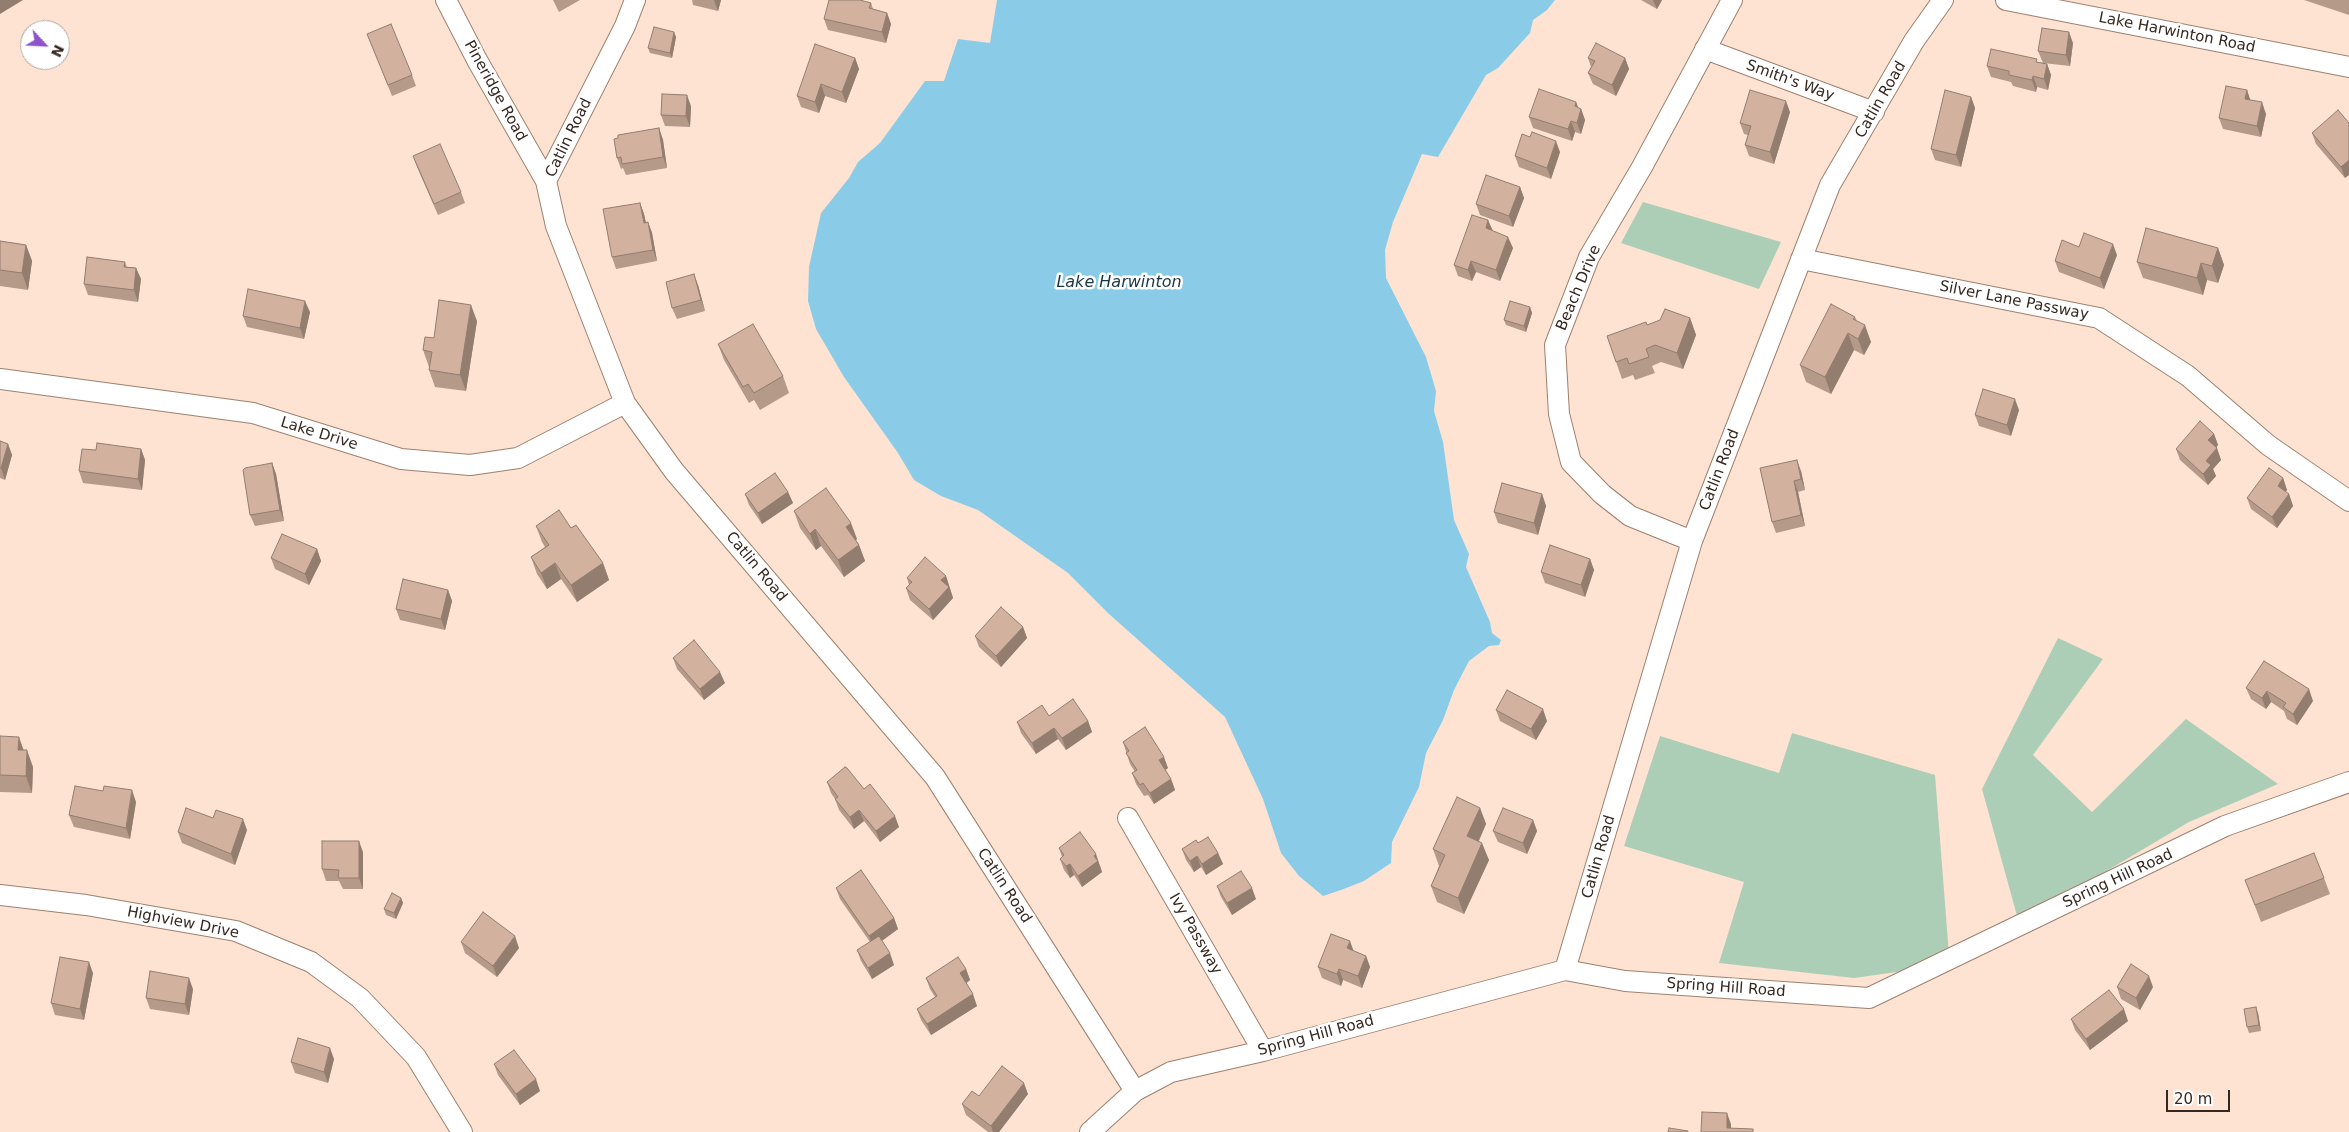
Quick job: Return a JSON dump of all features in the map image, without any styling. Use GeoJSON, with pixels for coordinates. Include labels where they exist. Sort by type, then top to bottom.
{"type":"FeatureCollection","features":[{"type":"Feature","properties":{"kind":"street","name":"Pineridge Road"},"geometry":{"type":"LineString","coordinates":[[446,0],[477,60],[546,181]]}},
{"type":"Feature","properties":{"kind":"street","name":"Catlin Road"},"geometry":{"type":"LineString","coordinates":[[635,0],[625,26],[546,181],[556,226],[625,403],[674,471],[935,777],[1135,1091]]}},
{"type":"Feature","properties":{"kind":"street","name":"Beach Drive"},"geometry":{"type":"LineString","coordinates":[[1692,541],[1630,516],[1602,494],[1571,462],[1559,414],[1555,345],[1589,257],[1642,168],[1732,0]]}},
{"type":"Feature","properties":{"kind":"street","name":"Catlin Road"},"geometry":{"type":"LineString","coordinates":[[1565,970],[1692,541],[1801,259],[1830,185],[1914,41],[1943,0]]}},
{"type":"Feature","properties":{"kind":"street","name":"Lake Harwinton Road"},"geometry":{"type":"LineString","coordinates":[[2006,0],[2349,66]]}},
{"type":"Feature","properties":{"kind":"street","name":"Smith's Way"},"geometry":{"type":"LineString","coordinates":[[1705,49],[1874,112]]}},
{"type":"Feature","properties":{"kind":"street","name":"Silver Lane Passway"},"geometry":{"type":"LineString","coordinates":[[1801,259],[2099,318],[2188,376],[2268,445],[2349,501]]}},
{"type":"Feature","properties":{"kind":"street","name":"Lake Drive"},"geometry":{"type":"LineString","coordinates":[[0,379],[253,413],[401,459],[470,465],[518,458],[625,403]]}},
{"type":"Feature","properties":{"kind":"street","name":"Spring Hill Road"},"geometry":{"type":"LineString","coordinates":[[1090,1132],[1135,1091],[1171,1072],[1263,1051],[1565,970],[1625,981],[1869,998],[2225,826],[2349,782]]}},
{"type":"Feature","properties":{"kind":"street","name":"Ivy Passway"},"geometry":{"type":"LineString","coordinates":[[1128,818],[1263,1051]]}},
{"type":"Feature","properties":{"kind":"street","name":"Highview Drive"},"geometry":{"type":"LineString","coordinates":[[0,895],[86,905],[236,931],[311,962],[360,998],[416,1057],[462,1132]]}},
{"type":"Feature","properties":{"kind":"green space"},"geometry":{"type":"Polygon","coordinates":[[[1643,202],[1781,242],[1759,289],[1621,243],[1643,202]]]}},
{"type":"Feature","properties":{"kind":"green space"},"geometry":{"type":"Polygon","coordinates":[[[2058,638],[2103,659],[2033,755],[2092,812],[2186,719],[2278,784],[2189,822],[2019,923],[1982,789],[2058,638]]]}},
{"type":"Feature","properties":{"kind":"green space"},"geometry":{"type":"Polygon","coordinates":[[[1792,733],[1935,775],[1949,955],[1911,970],[1854,978],[1719,963],[1744,882],[1624,846],[1660,736],[1779,773],[1792,733]]]}},
{"type":"Feature","properties":{"kind":"water","name":"Lake Harwinton"},"geometry":{"type":"Polygon","coordinates":[[[997,0],[1555,0],[1547,10],[1533,20],[1530,33],[1498,68],[1486,75],[1438,157],[1422,154],[1393,222],[1385,250],[1386,278],[1426,357],[1436,391],[1434,411],[1443,442],[1454,520],[1469,554],[1466,567],[1490,622],[1492,633],[1501,640],[1499,645],[1489,646],[1469,661],[1426,753],[1419,787],[1392,842],[1391,863],[1364,881],[1323,896],[1299,876],[1281,853],[1263,799],[1225,717],[1109,614],[1068,573],[978,510],[941,496],[914,480],[898,453],[844,377],[816,329],[808,301],[809,267],[821,213],[849,178],[858,162],[880,143],[925,81],[944,81],[958,39],[990,43],[997,0]]]}},
{"type":"Feature","properties":{"kind":"building"},"geometry":{"type":"Polygon","coordinates":[[[829,0],[860,0],[871,3],[869,8],[887,13],[882,32],[824,19],[829,0]]]}},
{"type":"Feature","properties":{"kind":"building"},"geometry":{"type":"Polygon","coordinates":[[[391,24],[412,75],[388,85],[367,34],[391,24]]]}},
{"type":"Feature","properties":{"kind":"building"},"geometry":{"type":"Polygon","coordinates":[[[654,27],[674,32],[670,53],[648,48],[654,27]]]}},
{"type":"Feature","properties":{"kind":"building"},"geometry":{"type":"Polygon","coordinates":[[[2042,28],[2069,32],[2066,55],[2038,51],[2042,28]]]}},
{"type":"Feature","properties":{"kind":"building"},"geometry":{"type":"Polygon","coordinates":[[[1596,43],[1625,58],[1612,85],[1588,73],[1595,61],[1588,58],[1596,43]]]}},
{"type":"Feature","properties":{"kind":"building"},"geometry":{"type":"Polygon","coordinates":[[[815,44],[855,58],[842,92],[821,84],[815,102],[797,96],[815,44]]]}},
{"type":"Feature","properties":{"kind":"building"},"geometry":{"type":"Polygon","coordinates":[[[1991,49],[2037,59],[2036,62],[2047,64],[2044,79],[2033,76],[2032,80],[2009,75],[2009,71],[1987,66],[1991,49]]]}},
{"type":"Feature","properties":{"kind":"building"},"geometry":{"type":"Polygon","coordinates":[[[2226,86],[2247,90],[2245,99],[2262,102],[2257,126],[2219,118],[2226,86]]]}},
{"type":"Feature","properties":{"kind":"building"},"geometry":{"type":"Polygon","coordinates":[[[1539,89],[1576,102],[1575,106],[1581,109],[1577,123],[1571,121],[1568,129],[1529,117],[1539,89]]]}},
{"type":"Feature","properties":{"kind":"building"},"geometry":{"type":"Polygon","coordinates":[[[1750,90],[1786,101],[1770,152],[1745,145],[1751,126],[1740,123],[1750,90]]]}},
{"type":"Feature","properties":{"kind":"building"},"geometry":{"type":"Polygon","coordinates":[[[1945,90],[1971,97],[1956,155],[1931,149],[1945,90]]]}},
{"type":"Feature","properties":{"kind":"building"},"geometry":{"type":"Polygon","coordinates":[[[662,94],[687,95],[686,116],[661,115],[662,94]]]}},
{"type":"Feature","properties":{"kind":"building"},"geometry":{"type":"Polygon","coordinates":[[[2338,110],[2349,123],[2349,160],[2341,167],[2312,133],[2338,110]]]}},
{"type":"Feature","properties":{"kind":"building"},"geometry":{"type":"Polygon","coordinates":[[[659,128],[663,157],[622,164],[621,157],[617,158],[614,139],[618,138],[618,135],[659,128]]]}},
{"type":"Feature","properties":{"kind":"building"},"geometry":{"type":"Polygon","coordinates":[[[1532,132],[1556,141],[1547,168],[1515,156],[1522,134],[1530,137],[1532,132]]]}},
{"type":"Feature","properties":{"kind":"building"},"geometry":{"type":"Polygon","coordinates":[[[440,144],[461,192],[434,204],[413,156],[440,144]]]}},
{"type":"Feature","properties":{"kind":"building"},"geometry":{"type":"Polygon","coordinates":[[[1486,175],[1520,187],[1509,216],[1476,204],[1486,175]]]}},
{"type":"Feature","properties":{"kind":"building"},"geometry":{"type":"Polygon","coordinates":[[[640,203],[644,223],[648,222],[653,250],[612,257],[603,209],[640,203]]]}},
{"type":"Feature","properties":{"kind":"building"},"geometry":{"type":"Polygon","coordinates":[[[1472,215],[1488,220],[1486,228],[1508,237],[1496,270],[1471,261],[1468,270],[1454,265],[1472,215]]]}},
{"type":"Feature","properties":{"kind":"building"},"geometry":{"type":"Polygon","coordinates":[[[2146,228],[2218,248],[2212,266],[2201,263],[2197,278],[2137,262],[2146,228]]]}},
{"type":"Feature","properties":{"kind":"building"},"geometry":{"type":"Polygon","coordinates":[[[2084,233],[2113,244],[2100,278],[2055,261],[2062,240],[2079,247],[2084,233]]]}},
{"type":"Feature","properties":{"kind":"building"},"geometry":{"type":"Polygon","coordinates":[[[0,241],[26,245],[22,273],[0,270],[0,241]]]}},
{"type":"Feature","properties":{"kind":"building"},"geometry":{"type":"Polygon","coordinates":[[[87,257],[125,262],[124,267],[136,268],[134,290],[84,284],[87,257]]]}},
{"type":"Feature","properties":{"kind":"building"},"geometry":{"type":"Polygon","coordinates":[[[694,274],[701,300],[672,308],[666,282],[694,274]]]}},
{"type":"Feature","properties":{"kind":"building"},"geometry":{"type":"Polygon","coordinates":[[[248,289],[305,301],[300,328],[243,316],[248,289]]]}},
{"type":"Feature","properties":{"kind":"building"},"geometry":{"type":"Polygon","coordinates":[[[439,300],[471,305],[460,375],[429,370],[432,352],[423,350],[425,337],[434,338],[439,300]]]}},
{"type":"Feature","properties":{"kind":"building"},"geometry":{"type":"Polygon","coordinates":[[[1510,301],[1530,307],[1524,326],[1504,320],[1510,301]]]}},
{"type":"Feature","properties":{"kind":"building"},"geometry":{"type":"Polygon","coordinates":[[[1831,304],[1855,317],[1853,319],[1865,325],[1858,339],[1848,333],[1825,377],[1800,365],[1831,304]]]}},
{"type":"Feature","properties":{"kind":"building"},"geometry":{"type":"Polygon","coordinates":[[[1665,309],[1690,318],[1677,353],[1655,345],[1646,349],[1649,357],[1629,364],[1627,358],[1616,362],[1607,336],[1646,322],[1647,325],[1660,320],[1665,309]]]}},
{"type":"Feature","properties":{"kind":"building"},"geometry":{"type":"Polygon","coordinates":[[[753,324],[783,376],[754,393],[748,384],[743,387],[718,344],[753,324]]]}},
{"type":"Feature","properties":{"kind":"building"},"geometry":{"type":"Polygon","coordinates":[[[1983,389],[2015,399],[2007,425],[1975,415],[1983,389]]]}},
{"type":"Feature","properties":{"kind":"building"},"geometry":{"type":"Polygon","coordinates":[[[2200,421],[2214,434],[2208,440],[2217,448],[2206,461],[2211,465],[2203,474],[2176,449],[2200,421]]]}},
{"type":"Feature","properties":{"kind":"building"},"geometry":{"type":"Polygon","coordinates":[[[0,441],[8,444],[1,468],[0,468],[0,441]]]}},
{"type":"Feature","properties":{"kind":"building"},"geometry":{"type":"Polygon","coordinates":[[[97,443],[141,449],[138,479],[79,471],[82,449],[96,450],[97,443]]]}},
{"type":"Feature","properties":{"kind":"building"},"geometry":{"type":"Polygon","coordinates":[[[1797,460],[1801,479],[1794,481],[1801,515],[1772,522],[1760,468],[1797,460]]]}},
{"type":"Feature","properties":{"kind":"building"},"geometry":{"type":"Polygon","coordinates":[[[272,463],[280,510],[250,515],[243,470],[272,463]]]}},
{"type":"Feature","properties":{"kind":"building"},"geometry":{"type":"Polygon","coordinates":[[[2269,468],[2283,478],[2278,486],[2289,494],[2272,517],[2247,498],[2269,468]]]}},
{"type":"Feature","properties":{"kind":"building"},"geometry":{"type":"Polygon","coordinates":[[[775,473],[788,492],[758,513],[745,494],[775,473]]]}},
{"type":"Feature","properties":{"kind":"building"},"geometry":{"type":"Polygon","coordinates":[[[1502,483],[1542,494],[1534,523],[1494,512],[1502,483]]]}},
{"type":"Feature","properties":{"kind":"building"},"geometry":{"type":"Polygon","coordinates":[[[826,488],[851,523],[846,527],[859,545],[838,560],[815,529],[810,534],[794,511],[826,488]]]}},
{"type":"Feature","properties":{"kind":"building"},"geometry":{"type":"Polygon","coordinates":[[[559,510],[571,528],[576,525],[603,563],[571,585],[555,563],[541,573],[531,557],[549,545],[536,526],[559,510]]]}},
{"type":"Feature","properties":{"kind":"building"},"geometry":{"type":"Polygon","coordinates":[[[282,534],[317,549],[305,574],[271,558],[282,534]]]}},
{"type":"Feature","properties":{"kind":"building"},"geometry":{"type":"Polygon","coordinates":[[[1550,545],[1590,559],[1581,585],[1541,572],[1550,545]]]}},
{"type":"Feature","properties":{"kind":"building"},"geometry":{"type":"Polygon","coordinates":[[[925,557],[946,576],[941,580],[949,587],[929,609],[906,588],[912,582],[907,578],[925,557]]]}},
{"type":"Feature","properties":{"kind":"building"},"geometry":{"type":"Polygon","coordinates":[[[403,579],[448,590],[441,619],[396,609],[403,579]]]}},
{"type":"Feature","properties":{"kind":"building"},"geometry":{"type":"Polygon","coordinates":[[[1001,607],[1023,627],[996,656],[975,636],[1001,607]]]}},
{"type":"Feature","properties":{"kind":"building"},"geometry":{"type":"Polygon","coordinates":[[[694,640],[720,672],[700,689],[673,658],[694,640]]]}},
{"type":"Feature","properties":{"kind":"building"},"geometry":{"type":"Polygon","coordinates":[[[2264,661],[2309,689],[2293,714],[2283,707],[2286,703],[2267,691],[2262,698],[2246,688],[2264,661]]]}},
{"type":"Feature","properties":{"kind":"building"},"geometry":{"type":"Polygon","coordinates":[[[1507,690],[1543,709],[1531,729],[1496,710],[1507,690]]]}},
{"type":"Feature","properties":{"kind":"building"},"geometry":{"type":"Polygon","coordinates":[[[1073,699],[1088,721],[1062,738],[1054,728],[1032,743],[1017,722],[1042,705],[1049,716],[1073,699]]]}},
{"type":"Feature","properties":{"kind":"building"},"geometry":{"type":"Polygon","coordinates":[[[1145,727],[1164,757],[1159,760],[1171,779],[1150,793],[1143,783],[1140,785],[1132,773],[1137,770],[1126,753],[1129,751],[1123,742],[1145,727]]]}},
{"type":"Feature","properties":{"kind":"building"},"geometry":{"type":"Polygon","coordinates":[[[0,736],[19,737],[18,750],[27,750],[26,776],[0,775],[0,736]]]}},
{"type":"Feature","properties":{"kind":"building"},"geometry":{"type":"Polygon","coordinates":[[[845,767],[864,789],[870,784],[895,816],[876,831],[859,810],[850,817],[835,799],[838,797],[827,782],[845,767]]]}},
{"type":"Feature","properties":{"kind":"building"},"geometry":{"type":"Polygon","coordinates":[[[75,786],[103,791],[104,786],[132,790],[126,828],[69,815],[75,786]]]}},
{"type":"Feature","properties":{"kind":"building"},"geometry":{"type":"Polygon","coordinates":[[[1457,797],[1480,808],[1467,836],[1482,843],[1458,898],[1431,886],[1445,855],[1433,849],[1457,797]]]}},
{"type":"Feature","properties":{"kind":"building"},"geometry":{"type":"Polygon","coordinates":[[[186,808],[213,818],[216,810],[243,819],[231,854],[178,832],[186,808]]]}},
{"type":"Feature","properties":{"kind":"building"},"geometry":{"type":"Polygon","coordinates":[[[1503,808],[1533,820],[1523,843],[1493,831],[1503,808]]]}},
{"type":"Feature","properties":{"kind":"building"},"geometry":{"type":"Polygon","coordinates":[[[1080,832],[1096,854],[1094,856],[1098,861],[1078,876],[1070,864],[1066,866],[1060,859],[1064,855],[1059,848],[1080,832]]]}},
{"type":"Feature","properties":{"kind":"building"},"geometry":{"type":"Polygon","coordinates":[[[1208,837],[1218,853],[1202,864],[1197,856],[1190,861],[1182,849],[1196,840],[1198,843],[1208,837]]]}},
{"type":"Feature","properties":{"kind":"building"},"geometry":{"type":"Polygon","coordinates":[[[322,841],[359,841],[359,878],[338,878],[339,870],[322,869],[322,841]]]}},
{"type":"Feature","properties":{"kind":"building"},"geometry":{"type":"Polygon","coordinates":[[[2314,853],[2324,878],[2255,905],[2245,880],[2314,853]]]}},
{"type":"Feature","properties":{"kind":"building"},"geometry":{"type":"Polygon","coordinates":[[[861,870],[894,918],[869,936],[836,888],[861,870]]]}},
{"type":"Feature","properties":{"kind":"building"},"geometry":{"type":"Polygon","coordinates":[[[1241,871],[1252,888],[1227,903],[1217,886],[1241,871]]]}},
{"type":"Feature","properties":{"kind":"building"},"geometry":{"type":"Polygon","coordinates":[[[392,893],[401,898],[394,913],[384,909],[392,893]]]}},
{"type":"Feature","properties":{"kind":"building"},"geometry":{"type":"Polygon","coordinates":[[[483,912],[515,936],[493,966],[461,942],[483,912]]]}},
{"type":"Feature","properties":{"kind":"building"},"geometry":{"type":"Polygon","coordinates":[[[1331,934],[1350,941],[1347,948],[1366,956],[1358,976],[1339,969],[1337,974],[1318,967],[1331,934]]]}},
{"type":"Feature","properties":{"kind":"building"},"geometry":{"type":"Polygon","coordinates":[[[879,936],[890,953],[868,968],[857,950],[879,936]]]}},
{"type":"Feature","properties":{"kind":"building"},"geometry":{"type":"Polygon","coordinates":[[[60,957],[89,962],[80,1009],[51,1003],[60,957]]]}},
{"type":"Feature","properties":{"kind":"building"},"geometry":{"type":"Polygon","coordinates":[[[958,957],[966,969],[960,973],[973,994],[927,1024],[917,1009],[937,996],[926,978],[958,957]]]}},
{"type":"Feature","properties":{"kind":"building"},"geometry":{"type":"Polygon","coordinates":[[[2131,964],[2149,976],[2136,998],[2117,987],[2131,964]]]}},
{"type":"Feature","properties":{"kind":"building"},"geometry":{"type":"Polygon","coordinates":[[[150,971],[189,978],[185,1004],[146,998],[150,971]]]}},
{"type":"Feature","properties":{"kind":"building"},"geometry":{"type":"Polygon","coordinates":[[[2109,990],[2124,1009],[2086,1039],[2071,1019],[2109,990]]]}},
{"type":"Feature","properties":{"kind":"building"},"geometry":{"type":"Polygon","coordinates":[[[2256,1007],[2259,1025],[2247,1027],[2244,1009],[2256,1007]]]}},
{"type":"Feature","properties":{"kind":"building"},"geometry":{"type":"Polygon","coordinates":[[[298,1038],[330,1048],[324,1072],[291,1062],[298,1038]]]}},
{"type":"Feature","properties":{"kind":"building"},"geometry":{"type":"Polygon","coordinates":[[[514,1050],[536,1079],[516,1094],[494,1064],[514,1050]]]}},
{"type":"Feature","properties":{"kind":"building"},"geometry":{"type":"Polygon","coordinates":[[[1002,1066],[1024,1083],[991,1126],[962,1104],[972,1091],[979,1096],[1002,1066]]]}},
{"type":"Feature","properties":{"kind":"building"},"geometry":{"type":"Polygon","coordinates":[[[1702,1112],[1727,1113],[1727,1128],[1753,1129],[1753,1132],[1701,1132],[1702,1112]]]}},
{"type":"Feature","properties":{"kind":"building"},"geometry":{"type":"Polygon","coordinates":[[[1669,1128],[1688,1131],[1688,1132],[1668,1132],[1669,1128]]]}}]}
